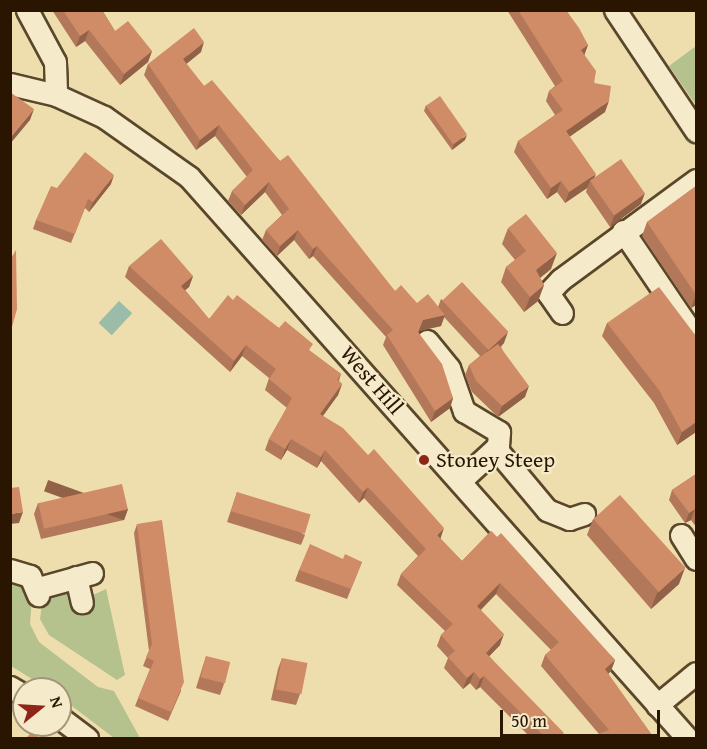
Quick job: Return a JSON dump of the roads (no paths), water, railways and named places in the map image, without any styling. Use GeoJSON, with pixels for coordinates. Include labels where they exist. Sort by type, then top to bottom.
{"type":"FeatureCollection","features":[{"type":"Feature","properties":{"kind":"street"},"geometry":{"type":"LineString","coordinates":[[27,10],[55,62],[56,95]]}},
{"type":"Feature","properties":{"kind":"street"},"geometry":{"type":"LineString","coordinates":[[615,10],[696,131]]}},
{"type":"Feature","properties":{"kind":"street","name":"West Hill"},"geometry":{"type":"LineString","coordinates":[[10,84],[56,95],[136,136],[189,177],[687,738]]}},
{"type":"Feature","properties":{"kind":"street"},"geometry":{"type":"LineString","coordinates":[[561,313],[548,293],[623,231],[696,180]]}},
{"type":"Feature","properties":{"kind":"street"},"geometry":{"type":"LineString","coordinates":[[623,231],[696,339]]}},
{"type":"Feature","properties":{"kind":"street"},"geometry":{"type":"LineString","coordinates":[[427,341],[449,368],[464,411],[499,432],[495,449],[460,481]]}},
{"type":"Feature","properties":{"kind":"street"},"geometry":{"type":"LineString","coordinates":[[495,449],[547,510],[569,519],[584,514]]}},
{"type":"Feature","properties":{"kind":"street"},"geometry":{"type":"LineString","coordinates":[[681,535],[695,554]]}},
{"type":"Feature","properties":{"kind":"street"},"geometry":{"type":"LineString","coordinates":[[10,570],[30,576],[38,591],[84,575],[82,602]]}},
{"type":"Feature","properties":{"kind":"street"},"geometry":{"type":"LineString","coordinates":[[657,705],[696,673]]}},
{"type":"Feature","properties":{"kind":"street"},"geometry":{"type":"LineString","coordinates":[[72,727],[87,738]]}},
{"type":"Feature","properties":{"kind":"place","name":"Stoney Steep"},"geometry":{"type":"Point","coordinates":[424,460]}}]}
